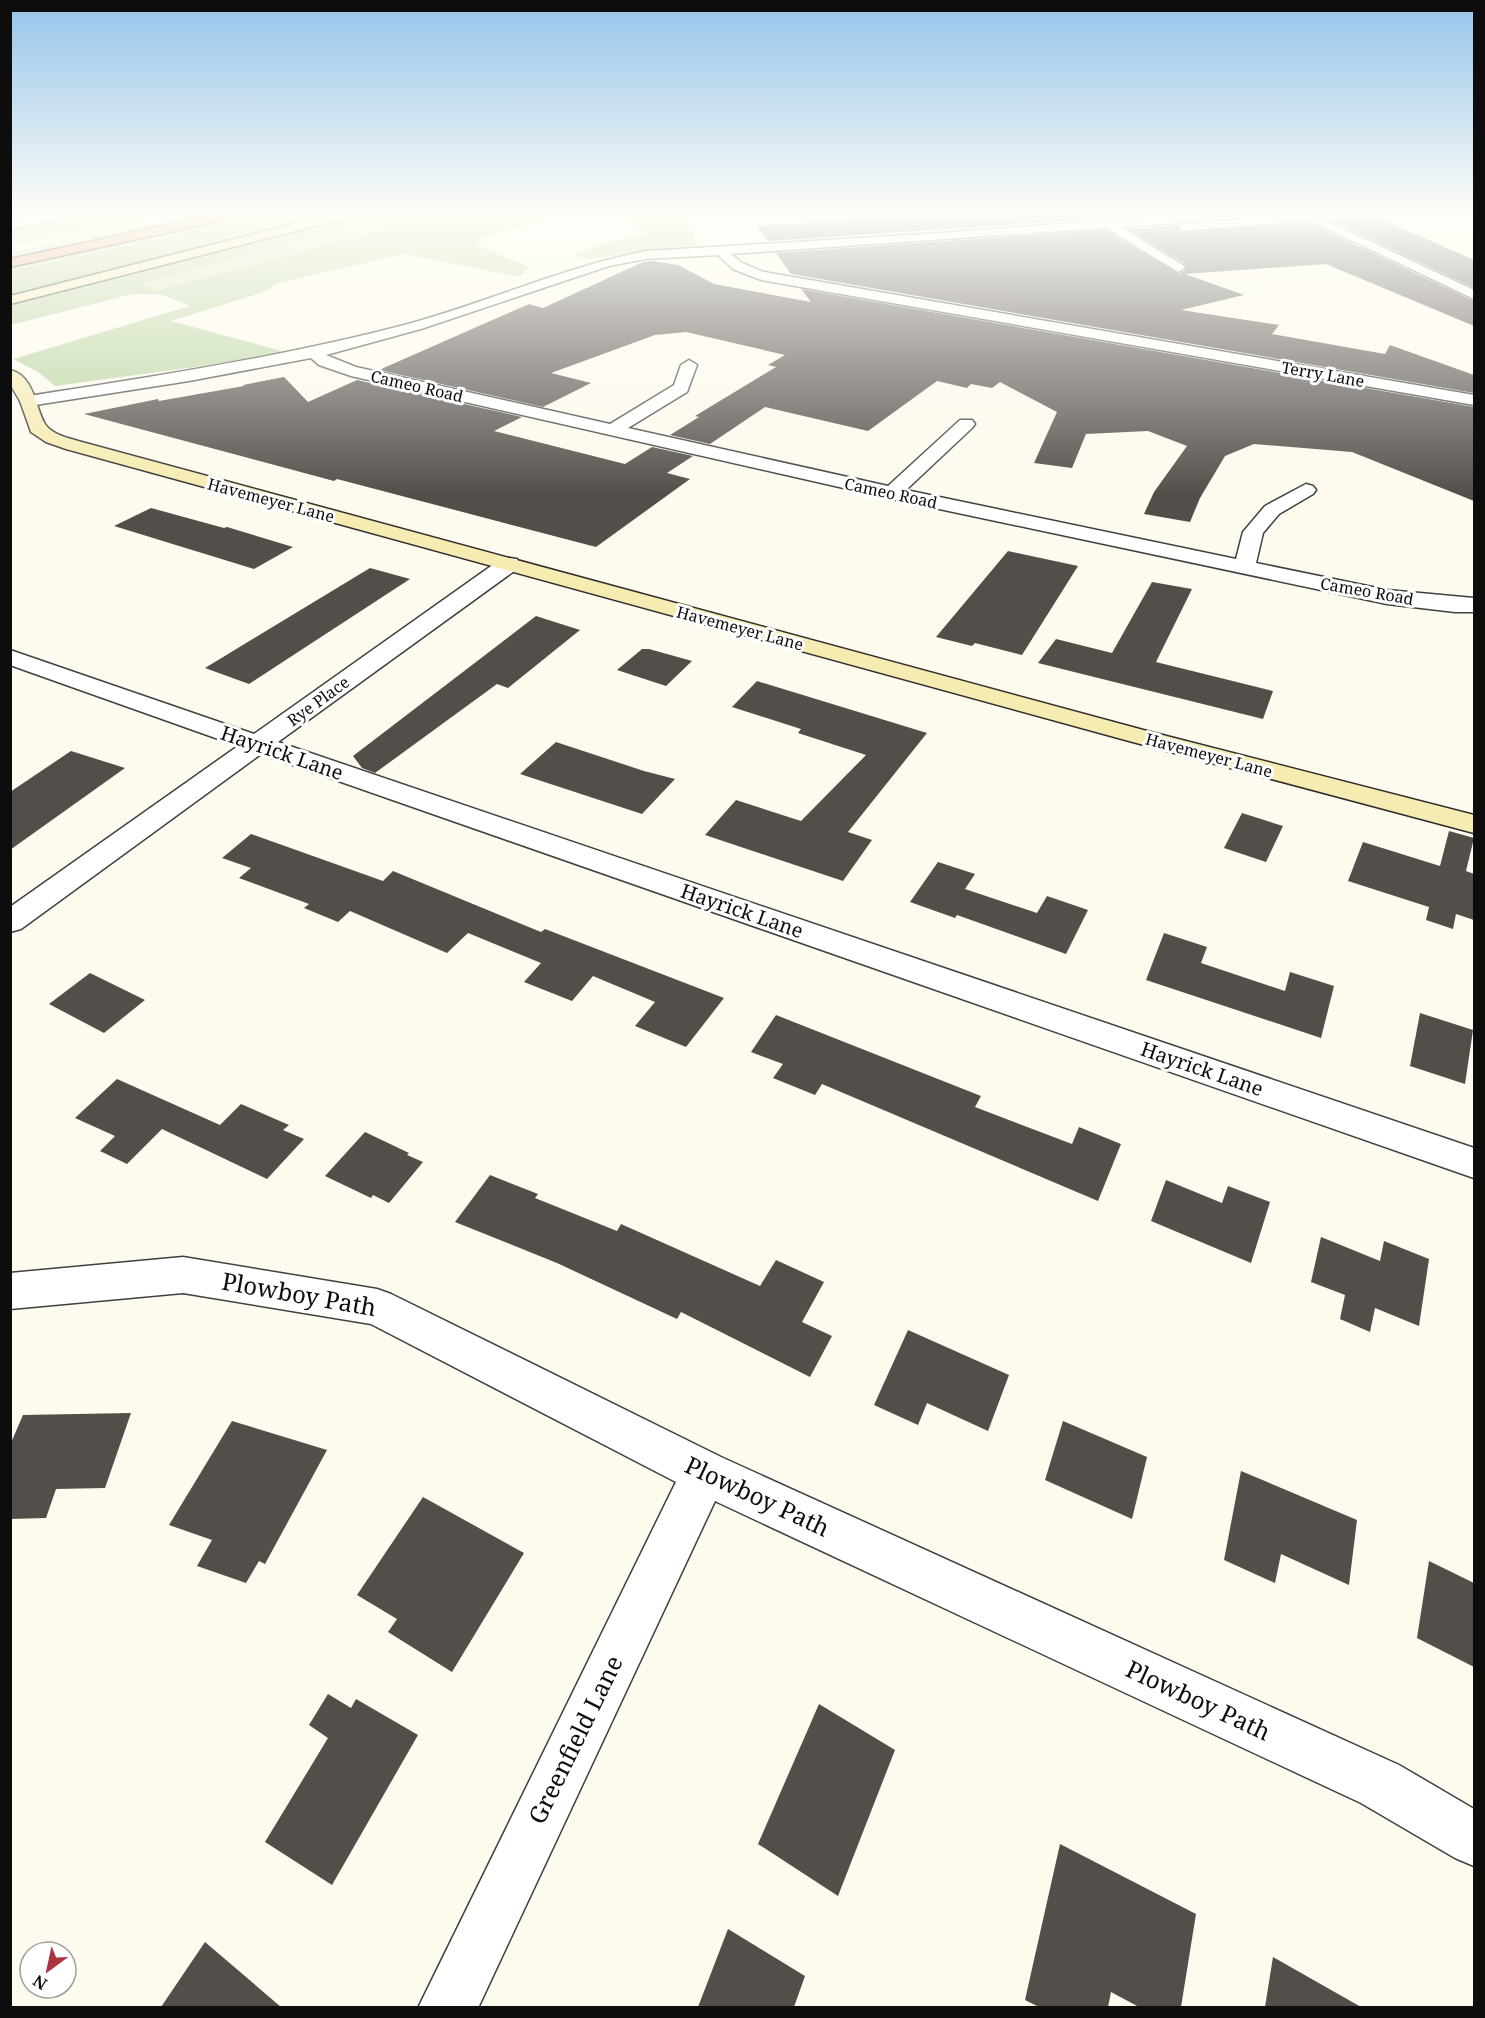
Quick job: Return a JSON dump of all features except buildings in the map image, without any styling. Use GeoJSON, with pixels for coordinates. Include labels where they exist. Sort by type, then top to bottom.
{"type":"FeatureCollection","features":[{"type":"Feature","properties":{"kind":"street"},"geometry":{"type":"LineString","coordinates":[[29,401],[189,376],[314,353],[416,326],[470,308]]}},
{"type":"Feature","properties":{"kind":"street","name":"Terry Lane"},"geometry":{"type":"LineString","coordinates":[[946,308],[1474,400]]}},
{"type":"Feature","properties":{"kind":"street","name":"Cameo Road"},"geometry":{"type":"LineString","coordinates":[[314,353],[325,362],[351,371],[892,493],[1387,597],[1474,605]]}},
{"type":"Feature","properties":{"kind":"street"},"geometry":{"type":"LineString","coordinates":[[613,430],[681,388],[689,365]]}},
{"type":"Feature","properties":{"kind":"street","name":"Havemeyer Lane"},"geometry":{"type":"LineString","coordinates":[[10,375],[18,382],[29,401],[37,428],[52,438],[72,445],[1138,736],[1474,824]]}},
{"type":"Feature","properties":{"kind":"street"},"geometry":{"type":"LineString","coordinates":[[892,493],[966,424]]}},
{"type":"Feature","properties":{"kind":"street"},"geometry":{"type":"LineString","coordinates":[[1244,567],[1252,532],[1272,510],[1306,490]]}},
{"type":"Feature","properties":{"kind":"street","name":"Rye Place"},"geometry":{"type":"LineString","coordinates":[[10,922],[508,564]]}},
{"type":"Feature","properties":{"kind":"street","name":"Hayrick Lane"},"geometry":{"type":"LineString","coordinates":[[10,657],[1474,1163]]}},
{"type":"Feature","properties":{"kind":"street","name":"Plowboy Path"},"geometry":{"type":"LineString","coordinates":[[10,1292],[183,1275],[377,1307],[705,1473],[1380,1784],[1474,1839]]}},
{"type":"Feature","properties":{"kind":"street","name":"Greenfield Lane"},"geometry":{"type":"LineString","coordinates":[[447,2007],[705,1473]]}},
{"type":"Feature","properties":{"kind":"green space"},"geometry":{"type":"Polygon","coordinates":[[[11,308],[77,308],[11,325],[11,308]]]}},
{"type":"Feature","properties":{"kind":"green space"},"geometry":{"type":"Polygon","coordinates":[[[183,308],[212,308],[171,321],[282,351],[231,362],[55,386],[38,372],[13,359],[183,308]]]}}]}
